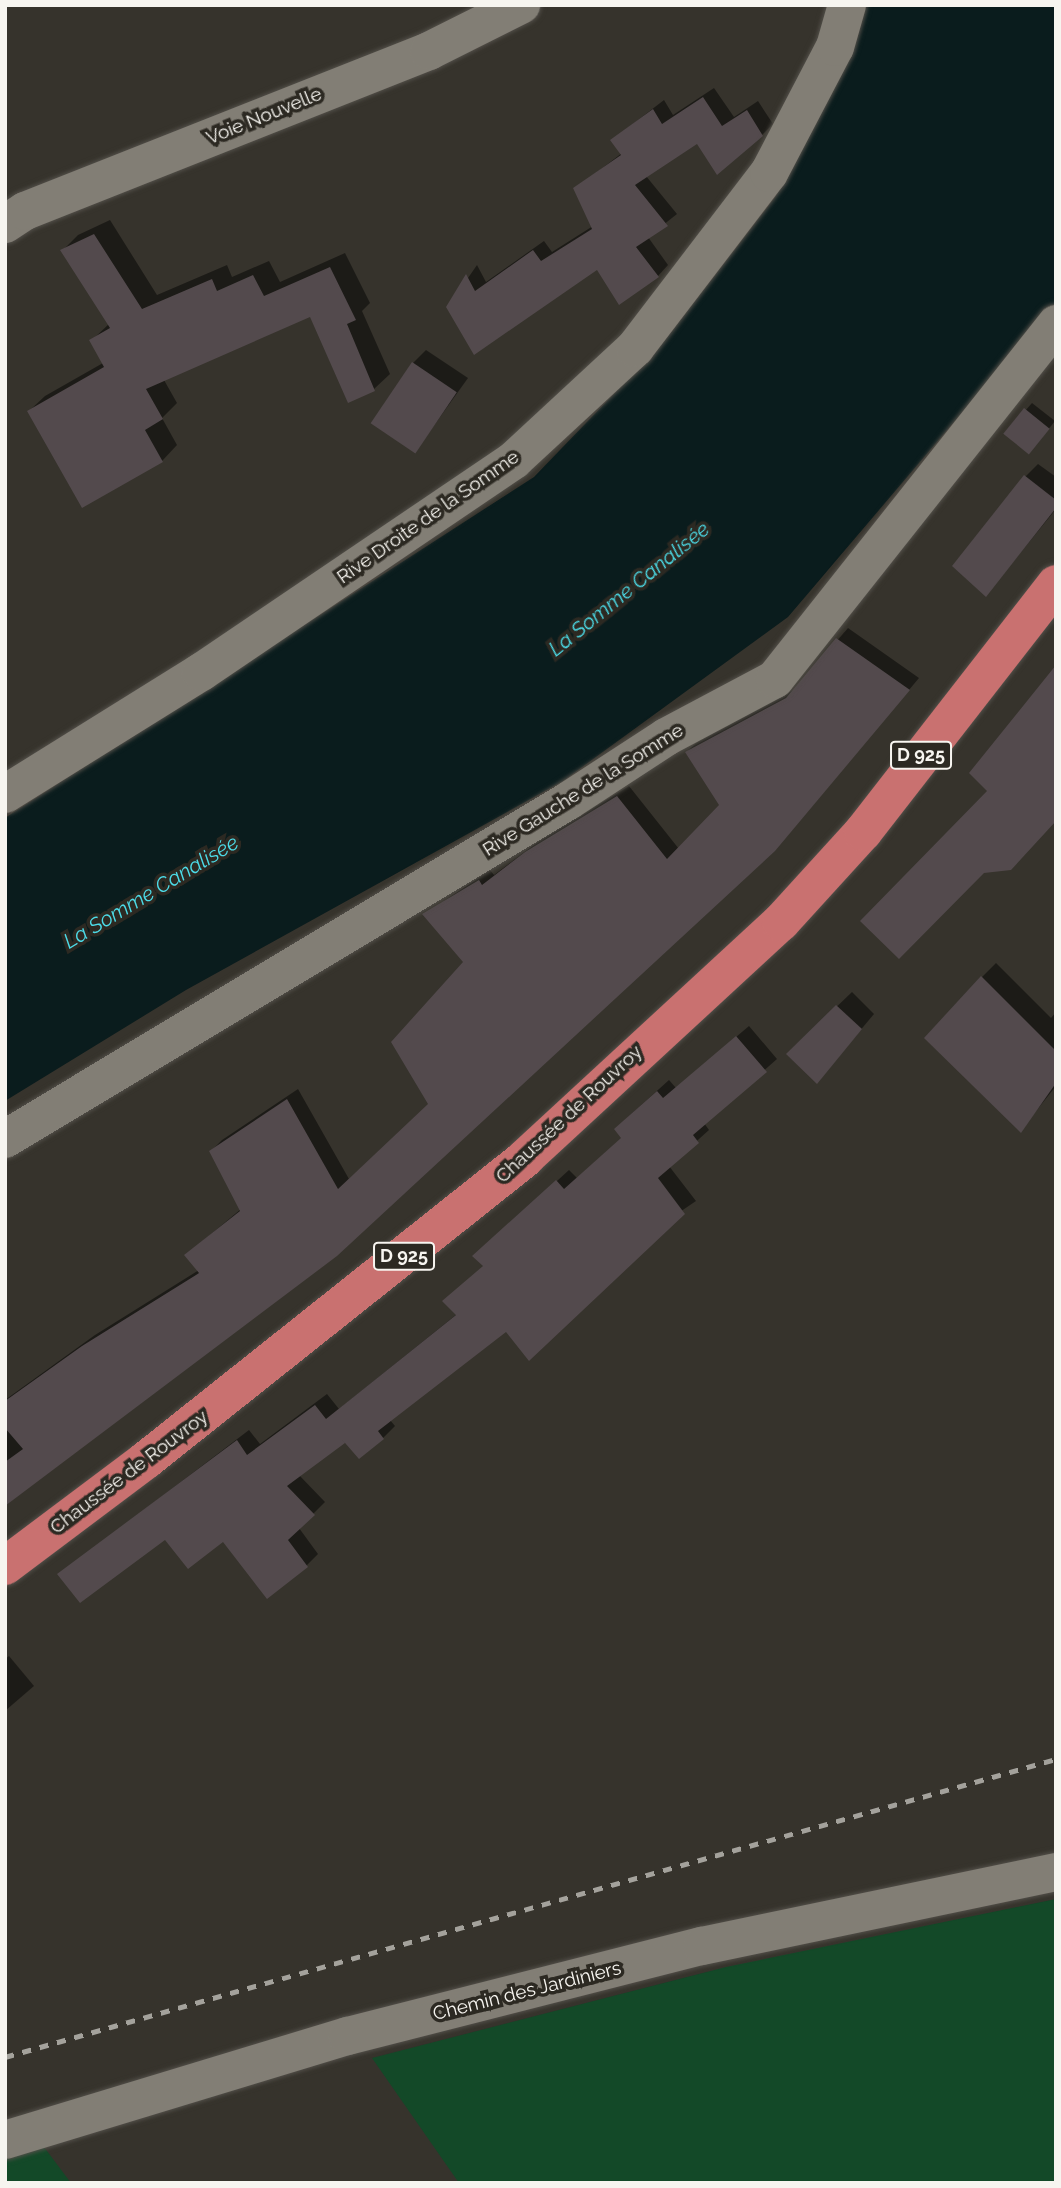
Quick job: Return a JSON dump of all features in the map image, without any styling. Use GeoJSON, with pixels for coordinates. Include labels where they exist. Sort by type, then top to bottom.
{"type":"FeatureCollection","features":[{"type":"Feature","properties":{"kind":"main road","name":"Chaussée de Rouvroy"},"geometry":{"type":"LineString","coordinates":[[5,1566],[146,1460],[525,1158],[781,922],[863,832],[1056,584]]}},
{"type":"Feature","properties":{"kind":"street","name":"Voie Nouvelle"},"geometry":{"type":"LineString","coordinates":[[5,224],[25,211],[429,51],[522,5]]}},
{"type":"Feature","properties":{"kind":"street","name":"Rive Droite de la Somme"},"geometry":{"type":"LineString","coordinates":[[5,794],[201,672],[514,460],[635,348],[769,173],[835,47],[847,5]]}},
{"type":"Feature","properties":{"kind":"street","name":"Rive Gauche de la Somme"},"geometry":{"type":"LineString","coordinates":[[5,1139],[568,801],[666,737],[775,679],[1056,324]]}},
{"type":"Feature","properties":{"kind":"street","name":"Chemin des Jardiniers"},"geometry":{"type":"LineString","coordinates":[[5,2140],[348,2036],[702,1946],[1056,1872]]}},
{"type":"Feature","properties":{"kind":"green space"},"geometry":{"type":"Polygon","coordinates":[[[1056,1899],[1056,2183],[459,2183],[372,2058],[726,1967],[1056,1899]]]}},
{"type":"Feature","properties":{"kind":"green space"},"geometry":{"type":"Polygon","coordinates":[[[32,2131],[71,2183],[5,2183],[5,2140],[32,2131]]]}},
{"type":"Feature","properties":{"kind":"water","name":"La Somme Canalisée"},"geometry":{"type":"Polygon","coordinates":[[[865,5],[1056,5],[1056,302],[788,617],[563,781],[186,990],[5,1101],[5,818],[534,477],[662,344],[776,196],[855,37],[865,5]]]}},
{"type":"Feature","properties":{"kind":"building"},"geometry":{"type":"Polygon","coordinates":[[[703,97],[722,126],[747,110],[763,136],[717,175],[697,144],[635,185],[668,226],[636,247],[659,277],[619,305],[597,270],[474,355],[446,307],[466,274],[475,291],[533,250],[541,261],[592,229],[573,188],[621,155],[610,140],[653,109],[662,124],[703,97]]]}},
{"type":"Feature","properties":{"kind":"building"},"geometry":{"type":"Polygon","coordinates":[[[94,234],[142,309],[212,279],[217,291],[253,275],[264,296],[330,267],[356,320],[347,324],[375,391],[348,403],[310,317],[146,389],[163,419],[145,430],[163,462],[82,508],[27,411],[104,367],[89,340],[110,328],[60,250],[94,234]]]}},
{"type":"Feature","properties":{"kind":"building"},"geometry":{"type":"Polygon","coordinates":[[[412,362],[457,392],[415,454],[371,423],[412,362]]]}},
{"type":"Feature","properties":{"kind":"building"},"geometry":{"type":"Polygon","coordinates":[[[1024,408],[1050,429],[1029,454],[1003,434],[1024,408]]]}},
{"type":"Feature","properties":{"kind":"building"},"geometry":{"type":"Polygon","coordinates":[[[1024,475],[1056,500],[1056,508],[986,597],[952,566],[1024,475]]]}},
{"type":"Feature","properties":{"kind":"building"},"geometry":{"type":"Polygon","coordinates":[[[836,638],[910,690],[775,851],[337,1256],[5,1506],[5,1462],[23,1449],[5,1428],[5,1401],[82,1346],[199,1273],[184,1255],[240,1211],[209,1151],[287,1099],[338,1189],[428,1104],[391,1042],[463,962],[422,914],[479,880],[482,885],[525,852],[617,796],[667,859],[719,805],[685,752],[786,698],[836,638]]]}},
{"type":"Feature","properties":{"kind":"building"},"geometry":{"type":"Polygon","coordinates":[[[1056,665],[1056,821],[1011,870],[984,873],[899,959],[860,921],[987,791],[969,773],[1056,665]]]}},
{"type":"Feature","properties":{"kind":"building"},"geometry":{"type":"Polygon","coordinates":[[[981,976],[1056,1051],[1056,1083],[1021,1133],[924,1038],[981,976]]]}},
{"type":"Feature","properties":{"kind":"building"},"geometry":{"type":"Polygon","coordinates":[[[836,1005],[862,1029],[817,1084],[786,1054],[836,1005]]]}},
{"type":"Feature","properties":{"kind":"building"},"geometry":{"type":"Polygon","coordinates":[[[736,1036],[767,1072],[693,1135],[699,1143],[658,1178],[685,1214],[529,1361],[506,1332],[378,1431],[384,1439],[359,1459],[339,1436],[345,1443],[287,1486],[315,1515],[288,1540],[308,1567],[267,1599],[223,1542],[188,1569],[165,1540],[80,1603],[57,1574],[237,1440],[247,1455],[315,1405],[326,1419],[456,1315],[442,1301],[483,1266],[472,1256],[556,1180],[564,1189],[621,1138],[614,1129],[657,1091],[663,1098],[736,1036]]]}},
{"type":"Feature","properties":{"kind":"railway"},"geometry":{"type":"LineString","coordinates":[[5,2057],[1056,1759]]}}]}
